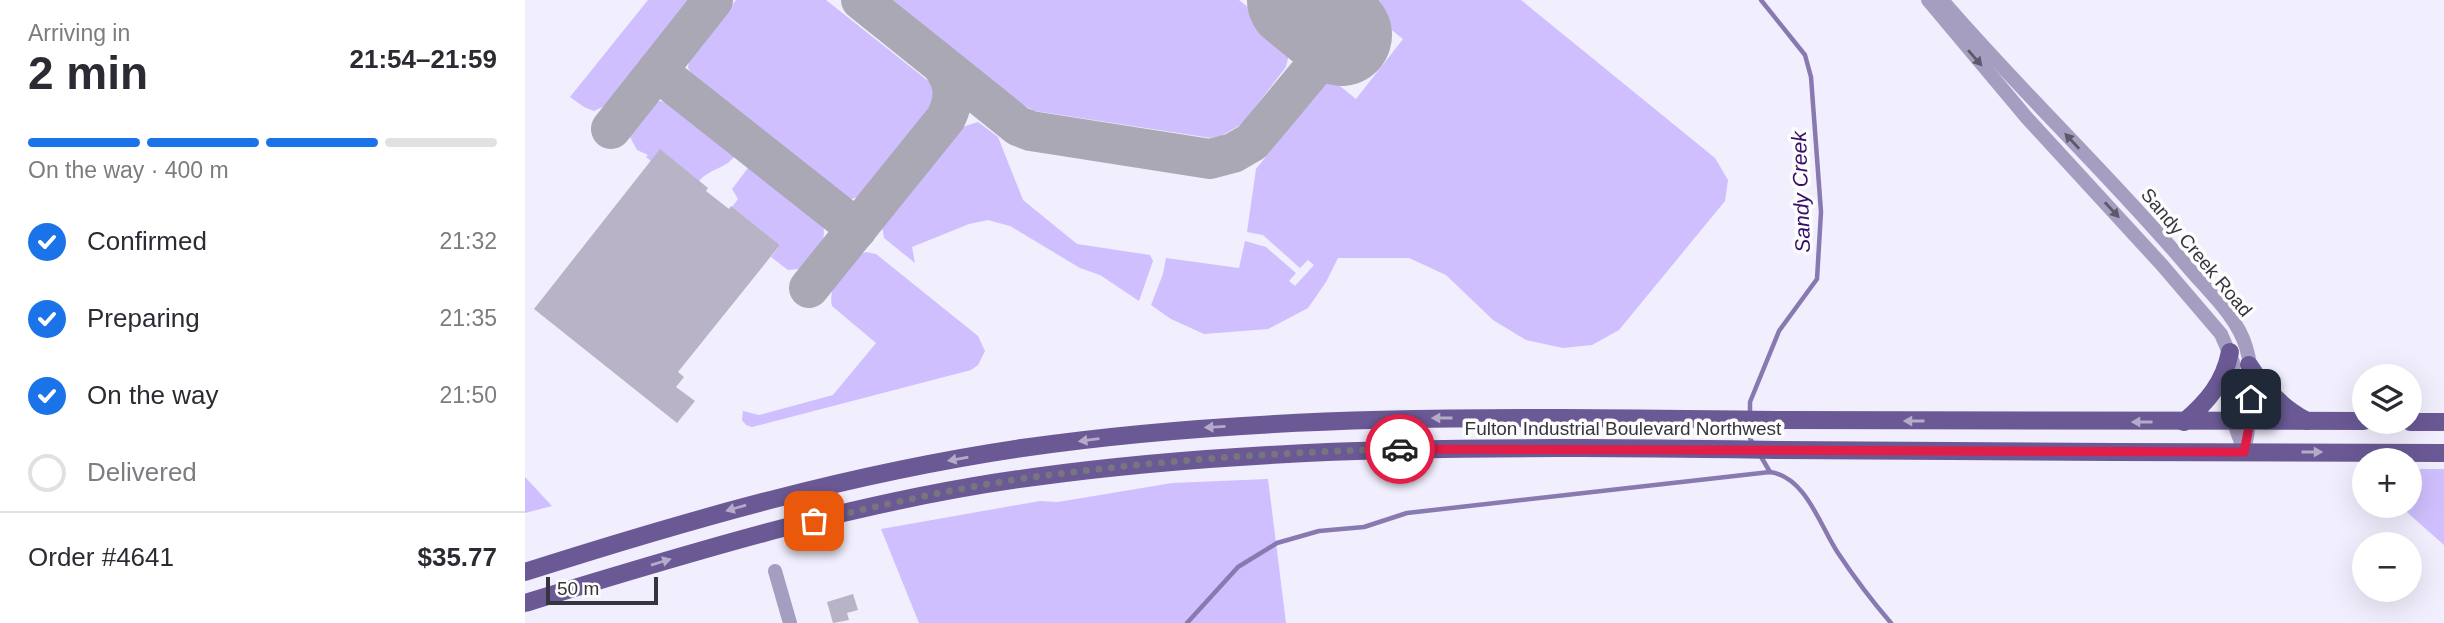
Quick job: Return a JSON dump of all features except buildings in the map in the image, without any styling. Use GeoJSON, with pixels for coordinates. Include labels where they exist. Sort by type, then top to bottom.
{"type":"FeatureCollection","features":[{"type":"Feature","properties":{"kind":"main road"},"geometry":{"type":"LineString","coordinates":[[2184,422],[2215,391],[2225,371],[2230,352]]}},
{"type":"Feature","properties":{"kind":"main road"},"geometry":{"type":"LineString","coordinates":[[2249,365],[2268,391],[2288,410],[2307,421]]}},
{"type":"Feature","properties":{"kind":"main road","name":"Fulton Industrial Boulevard Northwest"},"geometry":{"type":"LineString","coordinates":[[525,572],[765,500],[877,474],[1025,448],[1202,428],[1427,418],[2352,421]]}},
{"type":"Feature","properties":{"kind":"main road"},"geometry":{"type":"LineString","coordinates":[[2422,422],[2444,422]]}},
{"type":"Feature","properties":{"kind":"main road","name":"Fulton Industrial Boulevard Northwest"},"geometry":{"type":"LineString","coordinates":[[525,603],[764,533],[889,504],[1031,477],[1201,458],[1426,449],[2444,453]]}},
{"type":"Feature","properties":{"kind":"street","name":"Sandy Creek Road"},"geometry":{"type":"LineString","coordinates":[[1928,0],[2027,118],[2210,321],[2230,352],[2242,422],[2244,452]]}},
{"type":"Feature","properties":{"kind":"street","name":"Sandy Creek Road"},"geometry":{"type":"LineString","coordinates":[[1943,0],[1984,49],[2146,218],[2226,311],[2242,335],[2249,365],[2242,422]]}},
{"type":"Feature","properties":{"kind":"street"},"geometry":{"type":"LineString","coordinates":[[775,571],[790,623]]}},
{"type":"Feature","properties":{"kind":"shaded area"},"geometry":{"type":"Polygon","coordinates":[[[648,0],[691,0],[607,105],[594,111],[584,107],[570,97],[648,0]]]}},
{"type":"Feature","properties":{"kind":"shaded area"},"geometry":{"type":"Polygon","coordinates":[[[736,0],[826,0],[932,84],[936,94],[934,106],[862,195],[852,199],[842,196],[693,76],[688,68],[689,59],[736,0]]]}},
{"type":"Feature","properties":{"kind":"shaded area"},"geometry":{"type":"Polygon","coordinates":[[[893,0],[1239,0],[1284,36],[1289,54],[1286,67],[1242,124],[1221,136],[1211,138],[1035,111],[1021,104],[893,0]]]}},
{"type":"Feature","properties":{"kind":"shaded area"},"geometry":{"type":"Polygon","coordinates":[[[1354,0],[1521,0],[1715,158],[1728,180],[1725,201],[1619,330],[1592,345],[1563,348],[1526,340],[1493,320],[1446,275],[1409,258],[1338,258],[1308,308],[1268,329],[1204,334],[1171,319],[1151,305],[1166,258],[1239,268],[1245,241],[1266,247],[1296,273],[1289,281],[1295,286],[1314,265],[1308,260],[1300,268],[1263,235],[1247,232],[1256,169],[1330,78],[1356,99],[1403,39],[1354,0]]]}},
{"type":"Feature","properties":{"kind":"shaded area"},"geometry":{"type":"Polygon","coordinates":[[[660,101],[673,104],[736,155],[699,181],[660,150],[651,161],[646,157],[648,155],[637,150],[630,137],[641,116],[660,101]]]}},
{"type":"Feature","properties":{"kind":"shaded area"},"geometry":{"type":"Polygon","coordinates":[[[978,122],[998,137],[1023,200],[1077,244],[1150,255],[1153,261],[1139,301],[1100,275],[1080,268],[1010,226],[988,220],[969,224],[912,247],[915,263],[884,238],[882,225],[959,128],[978,122]]]}},
{"type":"Feature","properties":{"kind":"shaded area"},"geometry":{"type":"Polygon","coordinates":[[[748,168],[752,168],[823,226],[823,238],[818,251],[809,262],[798,269],[788,270],[771,257],[780,245],[732,207],[738,199],[732,189],[748,168]]]}},
{"type":"Feature","properties":{"kind":"shaded area"},"geometry":{"type":"Polygon","coordinates":[[[866,252],[876,254],[978,336],[985,351],[978,365],[971,370],[752,427],[746,425],[742,420],[743,411],[759,415],[833,395],[876,343],[832,306],[831,298],[840,274],[852,260],[866,252]]]}},
{"type":"Feature","properties":{"kind":"shaded area"},"geometry":{"type":"Polygon","coordinates":[[[2422,469],[2444,469],[2444,545],[2414,518],[2422,518],[2422,469]]]}},
{"type":"Feature","properties":{"kind":"shaded area"},"geometry":{"type":"Polygon","coordinates":[[[525,477],[552,506],[525,513],[525,477]]]}},
{"type":"Feature","properties":{"kind":"shaded area"},"geometry":{"type":"Polygon","coordinates":[[[1268,479],[1286,623],[919,623],[881,529],[1040,501],[1058,502],[1172,483],[1268,479]]]}},
{"type":"Feature","properties":{"kind":"waterway","name":"Sandy Creek"},"geometry":{"type":"LineString","coordinates":[[1750,414],[1750,402],[1779,331],[1817,279],[1821,212],[1811,77],[1805,55],[1761,0]]}},
{"type":"Feature","properties":{"kind":"waterway","name":"Sandy Creek"},"geometry":{"type":"LineString","coordinates":[[1750,422],[1750,438],[1753,444]]}},
{"type":"Feature","properties":{"kind":"waterway","name":"Sandy Creek"},"geometry":{"type":"LineString","coordinates":[[1760,455],[1770,472]]}},
{"type":"Feature","properties":{"kind":"waterway"},"geometry":{"type":"LineString","coordinates":[[1187,623],[1238,567],[1277,543],[1319,531],[1364,527],[1407,513],[1770,472],[1783,476],[1803,493],[1844,562],[1891,623]]}},
{"type":"Feature","properties":{"kind":"taxiway"},"geometry":{"type":"LineString","coordinates":[[611,129],[713,0]]}},
{"type":"Feature","properties":{"kind":"taxiway"},"geometry":{"type":"LineString","coordinates":[[861,0],[1018,126],[1031,131],[1210,159],[1233,153],[1252,142],[1341,35]]}},
{"type":"Feature","properties":{"kind":"taxiway"},"geometry":{"type":"LineString","coordinates":[[809,288],[946,118],[953,90],[941,64]]}},
{"type":"Feature","properties":{"kind":"taxiway"},"geometry":{"type":"LineString","coordinates":[[657,71],[857,229]]}},
{"type":"Feature","properties":{"kind":"runway"},"geometry":{"type":"LineString","coordinates":[[1298,0],[1341,35]]}},
{"type":"Feature","properties":{"kind":"way so far"},"geometry":{"type":"LineString","coordinates":[[814,521],[1031,477],[1201,458],[1400,449]]}},
{"type":"Feature","properties":{"kind":"route"},"geometry":{"type":"LineString","coordinates":[[1400,449],[2244,452],[2251,399]]}}]}
